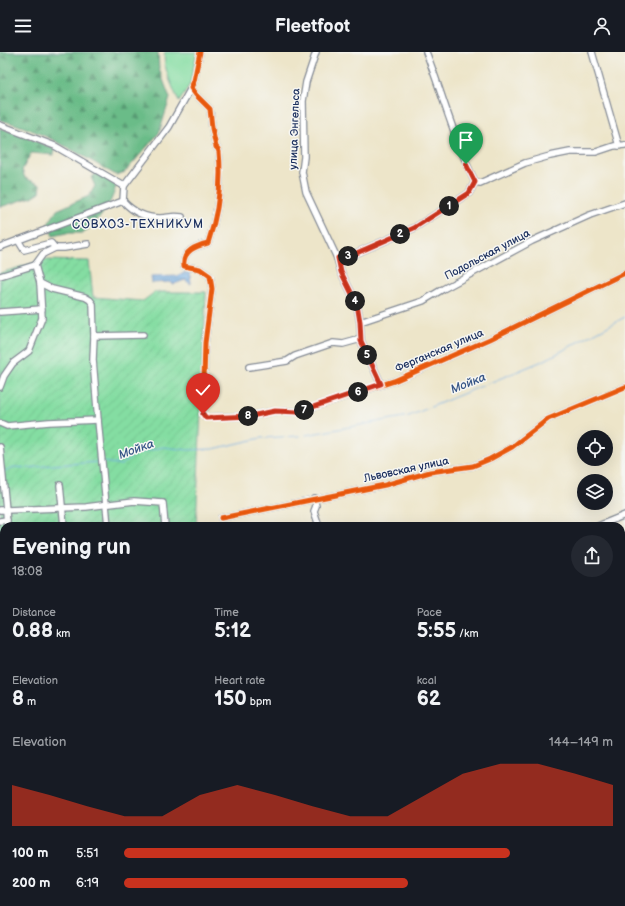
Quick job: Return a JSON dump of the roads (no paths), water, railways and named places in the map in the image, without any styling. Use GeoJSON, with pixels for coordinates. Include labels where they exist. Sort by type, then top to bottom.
{"type":"FeatureCollection","features":[{"type":"Feature","properties":{"kind":"street"},"geometry":{"type":"LineString","coordinates":[[182,217],[174,215],[160,218],[146,217],[133,212],[123,201],[124,186],[166,132],[191,88],[194,81],[200,52]]}},
{"type":"Feature","properties":{"kind":"street","name":"улица Энгельса"},"geometry":{"type":"LineString","coordinates":[[316,52],[306,82],[303,101],[304,157],[302,172],[306,192],[338,258],[341,272],[357,304],[360,322],[360,339],[381,384]]}},
{"type":"Feature","properties":{"kind":"street"},"geometry":{"type":"LineString","coordinates":[[426,52],[456,141],[475,182]]}},
{"type":"Feature","properties":{"kind":"street"},"geometry":{"type":"LineString","coordinates":[[475,182],[480,183],[490,180],[525,163],[550,156],[570,152],[590,153],[622,146],[592,52]]}},
{"type":"Feature","properties":{"kind":"street","name":"Ферганская улица"},"geometry":{"type":"LineString","coordinates":[[191,88],[210,109],[212,128],[216,147],[219,152],[221,171],[215,223],[208,243],[191,249],[185,255],[183,262],[184,266],[200,269],[210,276],[212,289],[205,343],[204,417],[251,416],[275,411],[298,412],[394,381],[490,339],[625,273]]}},
{"type":"Feature","properties":{"kind":"street"},"geometry":{"type":"LineString","coordinates":[[0,125],[56,146],[124,186]]}},
{"type":"Feature","properties":{"kind":"street"},"geometry":{"type":"LineString","coordinates":[[338,258],[352,255],[414,228],[469,193],[475,182]]}},
{"type":"Feature","properties":{"kind":"street"},"geometry":{"type":"LineString","coordinates":[[0,246],[123,201]]}},
{"type":"Feature","properties":{"kind":"street","name":"Подольская улица"},"geometry":{"type":"LineString","coordinates":[[360,322],[423,301],[519,247],[590,215],[625,203]]}},
{"type":"Feature","properties":{"kind":"street"},"geometry":{"type":"LineString","coordinates":[[18,240],[24,250],[51,243],[55,248]]}},
{"type":"Feature","properties":{"kind":"street"},"geometry":{"type":"LineString","coordinates":[[0,276],[35,265],[43,254],[55,248],[88,244]]}},
{"type":"Feature","properties":{"kind":"street"},"geometry":{"type":"LineString","coordinates":[[0,387],[4,376],[13,363],[29,351],[42,318],[40,283],[35,265]]}},
{"type":"Feature","properties":{"kind":"street"},"geometry":{"type":"LineString","coordinates":[[40,283],[52,289],[85,296],[93,304],[93,360],[108,522]]}},
{"type":"Feature","properties":{"kind":"street"},"geometry":{"type":"LineString","coordinates":[[0,312],[42,309]]}},
{"type":"Feature","properties":{"kind":"street"},"geometry":{"type":"LineString","coordinates":[[94,336],[143,335]]}},
{"type":"Feature","properties":{"kind":"street"},"geometry":{"type":"LineString","coordinates":[[249,367],[287,362],[295,356],[333,343],[343,344],[360,339]]}},
{"type":"Feature","properties":{"kind":"street","name":"Львовская улица"},"geometry":{"type":"LineString","coordinates":[[221,518],[314,498],[385,485],[430,472],[474,466],[512,447],[548,419],[625,387]]}},
{"type":"Feature","properties":{"kind":"street"},"geometry":{"type":"LineString","coordinates":[[0,423],[7,426],[49,422],[98,420]]}},
{"type":"Feature","properties":{"kind":"street"},"geometry":{"type":"LineString","coordinates":[[0,447],[3,510],[7,522]]}},
{"type":"Feature","properties":{"kind":"street"},"geometry":{"type":"LineString","coordinates":[[60,485],[64,522]]}},
{"type":"Feature","properties":{"kind":"street"},"geometry":{"type":"LineString","coordinates":[[314,498],[316,506],[314,511],[318,522]]}},
{"type":"Feature","properties":{"kind":"street"},"geometry":{"type":"LineString","coordinates":[[3,510],[62,508],[134,502],[163,503],[165,522]]}},
{"type":"Feature","properties":{"kind":"street"},"geometry":{"type":"LineString","coordinates":[[607,522],[625,514]]}},
{"type":"Feature","properties":{"kind":"water"},"geometry":{"type":"Polygon","coordinates":[[[185,272],[190,272],[191,284],[185,280],[174,284],[170,282],[152,283],[151,277],[179,276],[185,272]]]}},
{"type":"Feature","properties":{"kind":"waterway","name":"Мойка"},"geometry":{"type":"LineString","coordinates":[[306,435],[409,416],[545,360],[625,317]]}},
{"type":"Feature","properties":{"kind":"waterway","name":"Мойка"},"geometry":{"type":"LineString","coordinates":[[103,462],[121,465],[136,454],[163,447],[188,450],[213,449],[261,438],[300,436]]}},
{"type":"Feature","properties":{"kind":"waterway","name":"Мойка"},"geometry":{"type":"LineString","coordinates":[[4,471],[14,467],[29,468],[100,462]]}},
{"type":"Feature","properties":{"kind":"district","name":"СОВХОЗ-ТЕХНИКУМ"},"geometry":{"type":"Point","coordinates":[138,224]}}]}
